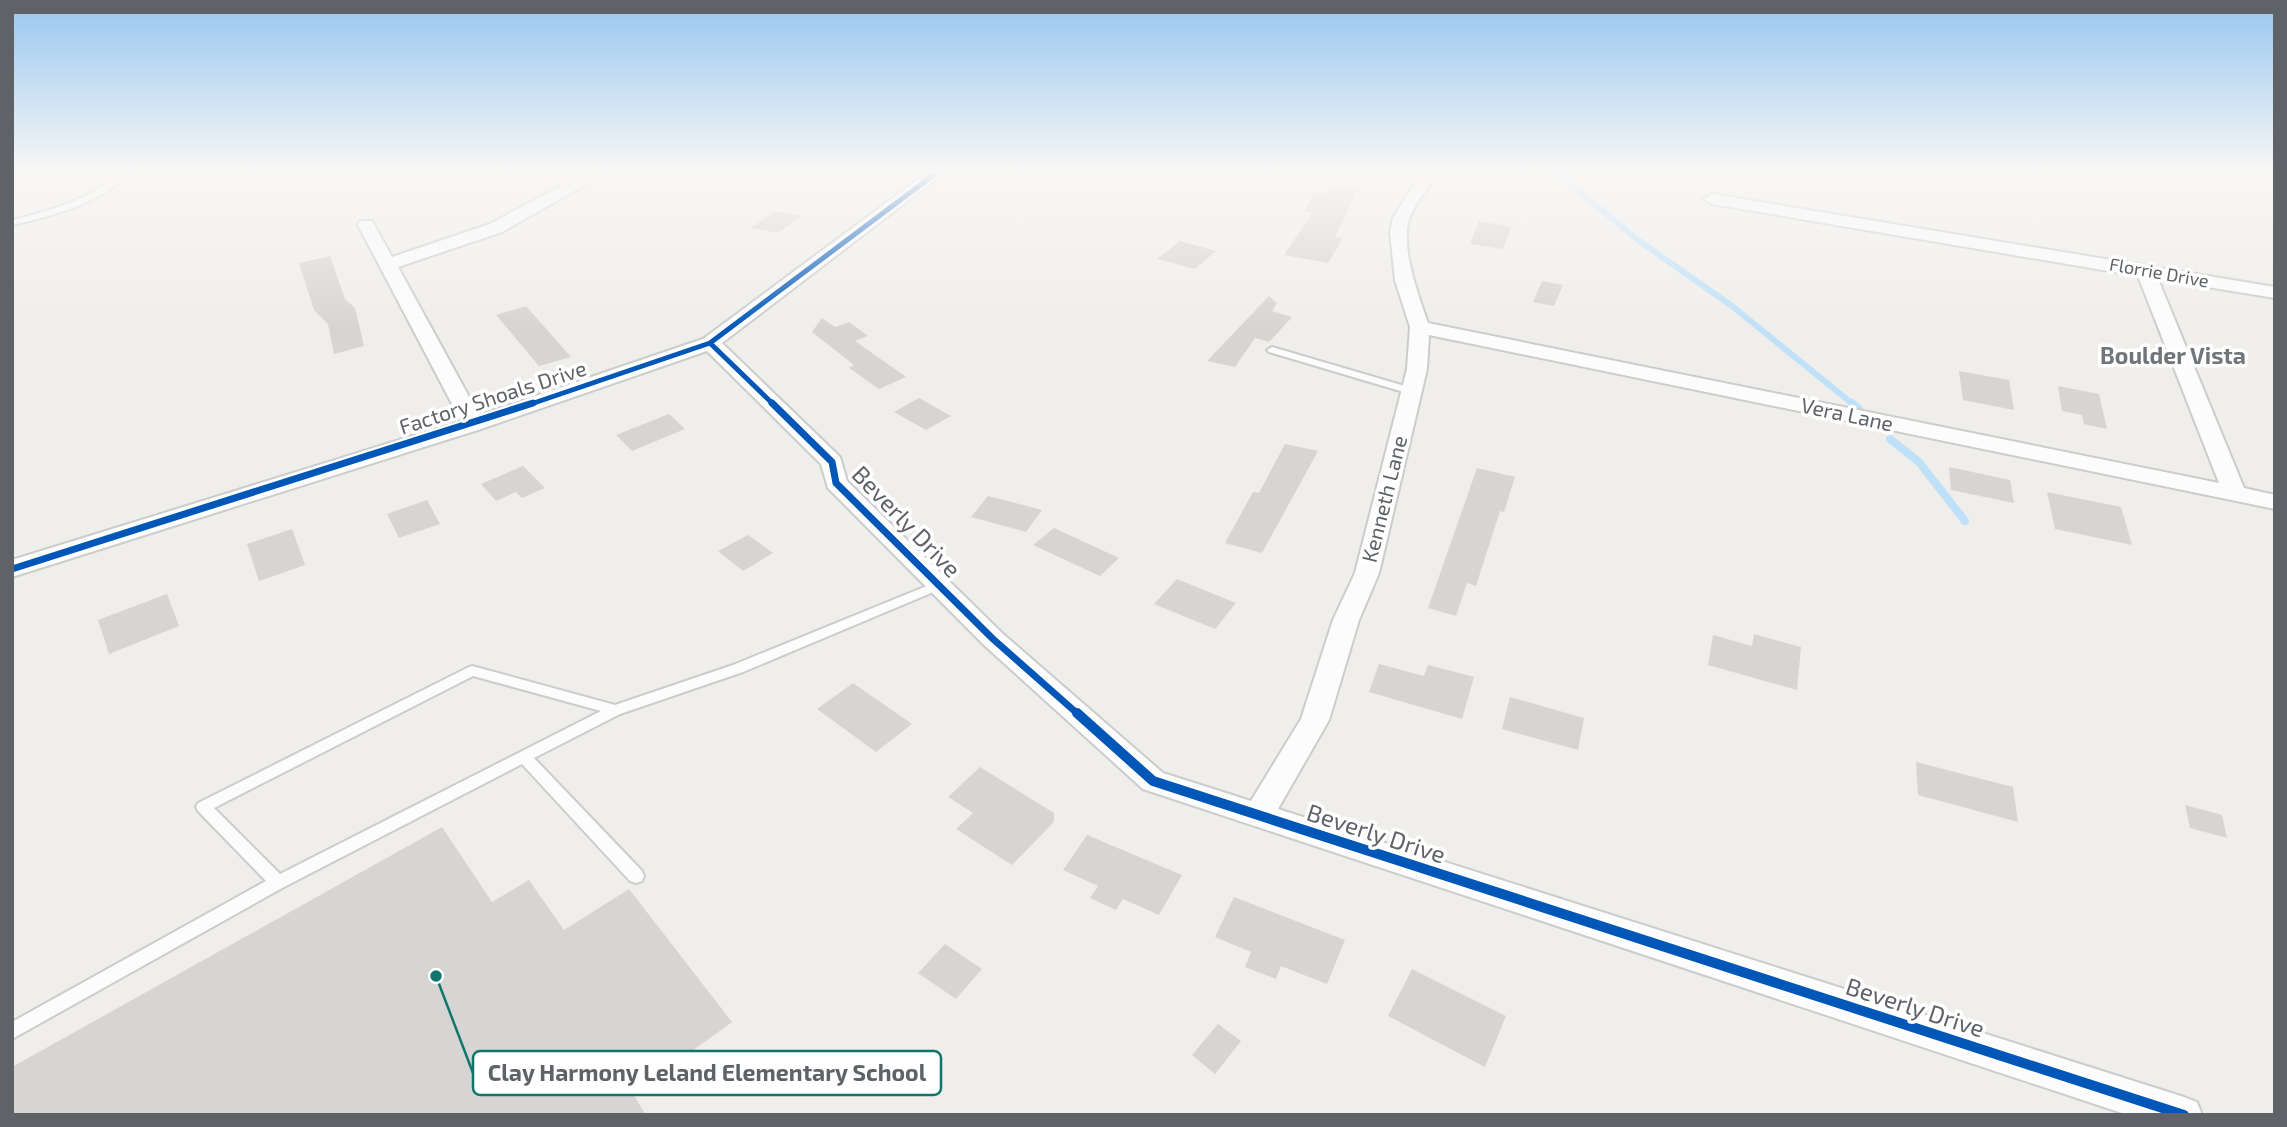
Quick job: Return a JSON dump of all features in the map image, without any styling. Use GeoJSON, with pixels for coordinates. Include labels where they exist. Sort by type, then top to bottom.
{"type":"FeatureCollection","features":[{"type":"Feature","properties":{"kind":"street"},"geometry":{"type":"LineString","coordinates":[[386,265],[504,224]]}},
{"type":"Feature","properties":{"kind":"street","name":"Factory Shoals Drive"},"geometry":{"type":"LineString","coordinates":[[12,569],[473,424],[710,343],[869,224]]}},
{"type":"Feature","properties":{"kind":"street","name":"Kenneth Lane"},"geometry":{"type":"LineString","coordinates":[[1258,816],[1315,720],[1346,620],[1367,573],[1412,391],[1417,369],[1420,327],[1404,280],[1400,224]]}},
{"type":"Feature","properties":{"kind":"street","name":"Florrie Drive"},"geometry":{"type":"LineString","coordinates":[[1862,224],[2275,293]]}},
{"type":"Feature","properties":{"kind":"street"},"geometry":{"type":"LineString","coordinates":[[366,225],[473,424]]}},
{"type":"Feature","properties":{"kind":"street"},"geometry":{"type":"LineString","coordinates":[[2145,270],[2234,493]]}},
{"type":"Feature","properties":{"kind":"street","name":"Vera Lane"},"geometry":{"type":"LineString","coordinates":[[1420,327],[2275,502]]}},
{"type":"Feature","properties":{"kind":"street","name":"Beverly Drive"},"geometry":{"type":"LineString","coordinates":[[710,343],[832,462],[836,483],[992,639],[1153,781],[2184,1115]]}},
{"type":"Feature","properties":{"kind":"lane"},"geometry":{"type":"LineString","coordinates":[[1272,351],[1412,391]]}},
{"type":"Feature","properties":{"kind":"lane"},"geometry":{"type":"LineString","coordinates":[[12,1031],[278,882],[615,710],[672,694],[756,662],[939,585]]}},
{"type":"Feature","properties":{"kind":"lane"},"geometry":{"type":"LineString","coordinates":[[278,882],[203,807],[471,671],[615,710]]}},
{"type":"Feature","properties":{"kind":"lane"},"geometry":{"type":"LineString","coordinates":[[523,756],[636,876]]}},
{"type":"Feature","properties":{"kind":"building"},"geometry":{"type":"Polygon","coordinates":[[[757,224],[791,224],[778,233],[751,228],[757,224]]]}},
{"type":"Feature","properties":{"kind":"building"},"geometry":{"type":"Polygon","coordinates":[[[1305,224],[1341,224],[1335,237],[1343,238],[1328,263],[1284,255],[1305,224]]]}},
{"type":"Feature","properties":{"kind":"building"},"geometry":{"type":"Polygon","coordinates":[[[1478,224],[1511,227],[1503,249],[1470,244],[1478,224]]]}},
{"type":"Feature","properties":{"kind":"building"},"geometry":{"type":"Polygon","coordinates":[[[1180,241],[1216,251],[1195,269],[1157,259],[1180,241]]]}},
{"type":"Feature","properties":{"kind":"building"},"geometry":{"type":"Polygon","coordinates":[[[330,256],[345,299],[355,308],[364,346],[334,354],[328,324],[314,310],[299,263],[330,256]]]}},
{"type":"Feature","properties":{"kind":"building"},"geometry":{"type":"Polygon","coordinates":[[[1542,281],[1563,285],[1554,306],[1533,302],[1542,281]]]}},
{"type":"Feature","properties":{"kind":"building"},"geometry":{"type":"Polygon","coordinates":[[[1269,296],[1277,303],[1272,311],[1292,317],[1269,342],[1255,338],[1235,367],[1207,361],[1269,296]]]}},
{"type":"Feature","properties":{"kind":"building"},"geometry":{"type":"Polygon","coordinates":[[[526,306],[571,357],[539,366],[496,315],[526,306]]]}},
{"type":"Feature","properties":{"kind":"building"},"geometry":{"type":"Polygon","coordinates":[[[822,318],[835,327],[849,322],[868,336],[855,341],[906,377],[879,389],[849,368],[854,365],[812,332],[822,318]]]}},
{"type":"Feature","properties":{"kind":"building"},"geometry":{"type":"Polygon","coordinates":[[[1959,371],[2009,380],[2014,410],[1963,400],[1959,371]]]}},
{"type":"Feature","properties":{"kind":"building"},"geometry":{"type":"Polygon","coordinates":[[[2058,386],[2099,394],[2107,429],[2084,424],[2082,415],[2062,411],[2058,386]]]}},
{"type":"Feature","properties":{"kind":"building"},"geometry":{"type":"Polygon","coordinates":[[[919,398],[951,416],[926,430],[894,412],[919,398]]]}},
{"type":"Feature","properties":{"kind":"building"},"geometry":{"type":"Polygon","coordinates":[[[669,414],[685,429],[632,451],[616,435],[669,414]]]}},
{"type":"Feature","properties":{"kind":"building"},"geometry":{"type":"Polygon","coordinates":[[[1285,444],[1318,451],[1262,553],[1225,543],[1253,492],[1259,493],[1285,444]]]}},
{"type":"Feature","properties":{"kind":"building"},"geometry":{"type":"Polygon","coordinates":[[[523,466],[545,488],[522,498],[516,492],[496,501],[481,484],[523,466]]]}},
{"type":"Feature","properties":{"kind":"building"},"geometry":{"type":"Polygon","coordinates":[[[1949,467],[2010,480],[2014,503],[1951,490],[1949,467]]]}},
{"type":"Feature","properties":{"kind":"building"},"geometry":{"type":"Polygon","coordinates":[[[1477,468],[1515,477],[1504,512],[1500,511],[1476,586],[1467,583],[1456,616],[1428,608],[1477,468]]]}},
{"type":"Feature","properties":{"kind":"building"},"geometry":{"type":"Polygon","coordinates":[[[2047,492],[2121,507],[2132,545],[2055,529],[2047,492]]]}},
{"type":"Feature","properties":{"kind":"building"},"geometry":{"type":"Polygon","coordinates":[[[988,496],[1042,510],[1026,532],[971,517],[988,496]]]}},
{"type":"Feature","properties":{"kind":"building"},"geometry":{"type":"Polygon","coordinates":[[[427,500],[440,524],[399,538],[387,514],[427,500]]]}},
{"type":"Feature","properties":{"kind":"building"},"geometry":{"type":"Polygon","coordinates":[[[1054,528],[1119,558],[1100,576],[1033,545],[1054,528]]]}},
{"type":"Feature","properties":{"kind":"building"},"geometry":{"type":"Polygon","coordinates":[[[292,529],[305,565],[259,581],[247,544],[292,529]]]}},
{"type":"Feature","properties":{"kind":"building"},"geometry":{"type":"Polygon","coordinates":[[[748,535],[773,553],[743,571],[718,551],[748,535]]]}},
{"type":"Feature","properties":{"kind":"building"},"geometry":{"type":"Polygon","coordinates":[[[1177,579],[1236,603],[1215,629],[1154,604],[1177,579]]]}},
{"type":"Feature","properties":{"kind":"building"},"geometry":{"type":"Polygon","coordinates":[[[167,594],[179,626],[109,654],[98,620],[167,594]]]}},
{"type":"Feature","properties":{"kind":"building"},"geometry":{"type":"Polygon","coordinates":[[[1754,634],[1801,647],[1797,690],[1708,665],[1713,635],[1752,646],[1754,634]]]}},
{"type":"Feature","properties":{"kind":"building"},"geometry":{"type":"Polygon","coordinates":[[[1379,664],[1424,676],[1428,665],[1474,677],[1462,719],[1369,692],[1379,664]]]}},
{"type":"Feature","properties":{"kind":"building"},"geometry":{"type":"Polygon","coordinates":[[[853,683],[912,724],[876,752],[817,709],[853,683]]]}},
{"type":"Feature","properties":{"kind":"building"},"geometry":{"type":"Polygon","coordinates":[[[1510,697],[1584,718],[1578,750],[1502,729],[1510,697]]]}},
{"type":"Feature","properties":{"kind":"building"},"geometry":{"type":"Polygon","coordinates":[[[1916,762],[2013,787],[2018,822],[1918,795],[1916,762]]]}},
{"type":"Feature","properties":{"kind":"building"},"geometry":{"type":"Polygon","coordinates":[[[980,767],[1054,813],[1054,822],[1012,865],[956,829],[973,813],[948,797],[980,767]]]}},
{"type":"Feature","properties":{"kind":"building"},"geometry":{"type":"Polygon","coordinates":[[[2185,805],[2222,815],[2227,838],[2190,828],[2185,805]]]}},
{"type":"Feature","properties":{"kind":"building"},"geometry":{"type":"Polygon","coordinates":[[[442,827],[492,902],[529,880],[564,930],[629,889],[732,1022],[633,1094],[646,1115],[12,1115],[12,1067],[442,827]]]}},
{"type":"Feature","properties":{"kind":"building"},"geometry":{"type":"Polygon","coordinates":[[[1087,835],[1182,875],[1159,915],[1123,899],[1116,910],[1090,898],[1098,886],[1063,870],[1087,835]]]}},
{"type":"Feature","properties":{"kind":"building"},"geometry":{"type":"Polygon","coordinates":[[[1234,897],[1345,940],[1327,984],[1281,966],[1276,979],[1245,967],[1251,952],[1215,937],[1234,897]]]}},
{"type":"Feature","properties":{"kind":"building"},"geometry":{"type":"Polygon","coordinates":[[[945,944],[982,969],[956,999],[918,973],[945,944]]]}},
{"type":"Feature","properties":{"kind":"building"},"geometry":{"type":"Polygon","coordinates":[[[1412,969],[1506,1016],[1485,1067],[1388,1016],[1412,969]]]}},
{"type":"Feature","properties":{"kind":"building"},"geometry":{"type":"Polygon","coordinates":[[[1218,1024],[1241,1041],[1215,1074],[1192,1055],[1218,1024]]]}},
{"type":"Feature","properties":{"kind":"waterway"},"geometry":{"type":"LineString","coordinates":[[1618,224],[1732,306],[1854,405]]}},
{"type":"Feature","properties":{"kind":"waterway"},"geometry":{"type":"LineString","coordinates":[[1852,403],[1859,409]]}},
{"type":"Feature","properties":{"kind":"waterway"},"geometry":{"type":"LineString","coordinates":[[1890,439],[1919,462],[1965,521]]}},
{"type":"Feature","properties":{"kind":"cycle path"},"geometry":{"type":"LineString","coordinates":[[12,569],[473,424],[710,343],[869,224]]}},
{"type":"Feature","properties":{"kind":"cycle path"},"geometry":{"type":"LineString","coordinates":[[710,343],[832,462],[836,483],[993,639],[1153,781],[2184,1115]]}},
{"type":"Feature","properties":{"kind":"place","name":"Clay Harmony Leland Elementary School"},"geometry":{"type":"Point","coordinates":[436,976]}},
{"type":"Feature","properties":{"kind":"district","name":"Boulder Vista"},"geometry":{"type":"Point","coordinates":[2173,356]}}]}
